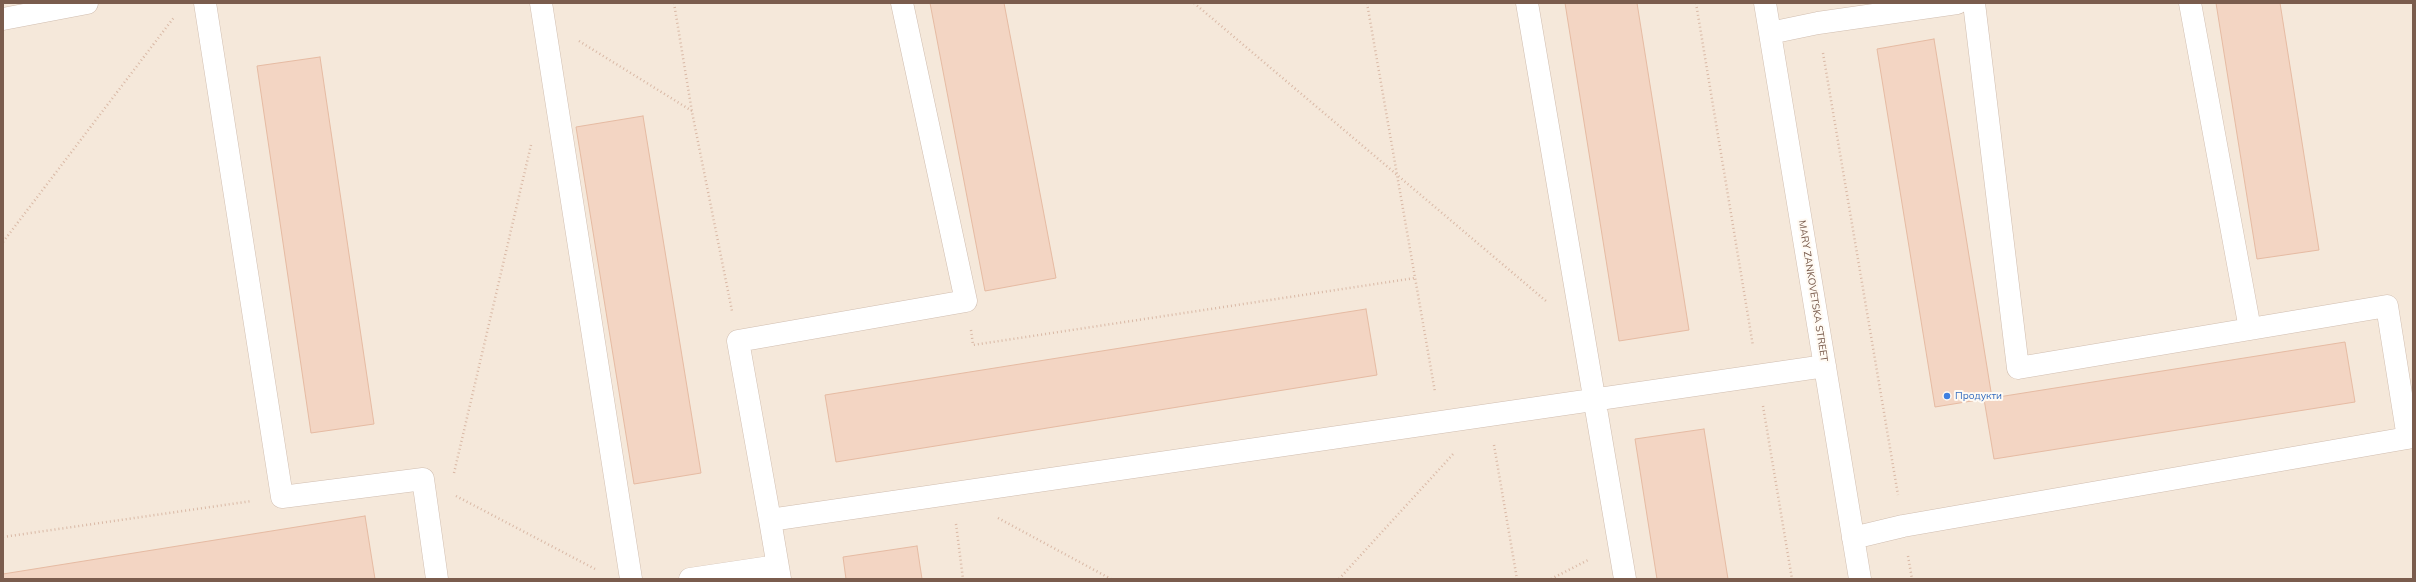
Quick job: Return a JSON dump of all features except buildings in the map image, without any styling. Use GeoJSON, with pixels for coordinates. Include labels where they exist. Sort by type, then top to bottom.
{"type":"FeatureCollection","features":[{"type":"Feature","properties":{"kind":"street"},"geometry":{"type":"LineString","coordinates":[[3,19],[87,3]]}},
{"type":"Feature","properties":{"kind":"street"},"geometry":{"type":"LineString","coordinates":[[205,3],[282,497],[423,479],[437,579]]}},
{"type":"Feature","properties":{"kind":"street"},"geometry":{"type":"LineString","coordinates":[[690,579],[778,572],[738,341],[966,301],[902,3]]}},
{"type":"Feature","properties":{"kind":"street"},"geometry":{"type":"LineString","coordinates":[[1527,3],[1625,579]]}},
{"type":"Feature","properties":{"kind":"street","name":"MARY ZANKOVETSKA STREET"},"geometry":{"type":"LineString","coordinates":[[1765,3],[1860,579]]}},
{"type":"Feature","properties":{"kind":"street"},"geometry":{"type":"LineString","coordinates":[[1770,33],[1818,23],[1957,3]]}},
{"type":"Feature","properties":{"kind":"street"},"geometry":{"type":"LineString","coordinates":[[1853,538],[1903,526],[2410,437],[2387,306],[2018,368],[1974,3]]}},
{"type":"Feature","properties":{"kind":"street"},"geometry":{"type":"LineString","coordinates":[[2190,3],[2250,329]]}},
{"type":"Feature","properties":{"kind":"street"},"geometry":{"type":"LineString","coordinates":[[543,11],[631,579]]}},
{"type":"Feature","properties":{"kind":"street"},"geometry":{"type":"LineString","coordinates":[[770,520],[1825,366]]}},
{"type":"Feature","properties":{"kind":"path"},"geometry":{"type":"LineString","coordinates":[[674,3],[692,112],[738,341]]}},
{"type":"Feature","properties":{"kind":"path"},"geometry":{"type":"LineString","coordinates":[[1194,3],[1548,303]]}},
{"type":"Feature","properties":{"kind":"path"},"geometry":{"type":"LineString","coordinates":[[1367,3],[1441,422]]}},
{"type":"Feature","properties":{"kind":"path"},"geometry":{"type":"LineString","coordinates":[[1696,3],[1792,579]]}},
{"type":"Feature","properties":{"kind":"path"},"geometry":{"type":"LineString","coordinates":[[3,242],[180,9]]}},
{"type":"Feature","properties":{"kind":"path"},"geometry":{"type":"LineString","coordinates":[[543,11],[692,112]]}},
{"type":"Feature","properties":{"kind":"path"},"geometry":{"type":"LineString","coordinates":[[1818,23],[1912,579]]}},
{"type":"Feature","properties":{"kind":"path"},"geometry":{"type":"LineString","coordinates":[[449,493],[533,138]]}},
{"type":"Feature","properties":{"kind":"path"},"geometry":{"type":"LineString","coordinates":[[966,301],[973,345],[1415,278]]}},
{"type":"Feature","properties":{"kind":"path"},"geometry":{"type":"LineString","coordinates":[[1489,415],[1517,579]]}},
{"type":"Feature","properties":{"kind":"path"},"geometry":{"type":"LineString","coordinates":[[1339,579],[1457,450]]}},
{"type":"Feature","properties":{"kind":"path"},"geometry":{"type":"LineString","coordinates":[[423,479],[602,572]]}},
{"type":"Feature","properties":{"kind":"path"},"geometry":{"type":"LineString","coordinates":[[951,494],[964,579]]}},
{"type":"Feature","properties":{"kind":"path"},"geometry":{"type":"LineString","coordinates":[[3,537],[282,497]]}},
{"type":"Feature","properties":{"kind":"path"},"geometry":{"type":"LineString","coordinates":[[993,516],[1111,579]]}},
{"type":"Feature","properties":{"kind":"path"},"geometry":{"type":"LineString","coordinates":[[1551,579],[1619,544]]}},
{"type":"Feature","properties":{"kind":"shaded area"},"geometry":{"type":"Polygon","coordinates":[[[3,3],[2413,3],[2413,579],[3,579],[3,3]]]}},
{"type":"Feature","properties":{"kind":"place","name":"Продукти"},"geometry":{"type":"Point","coordinates":[1947,396]}}]}
